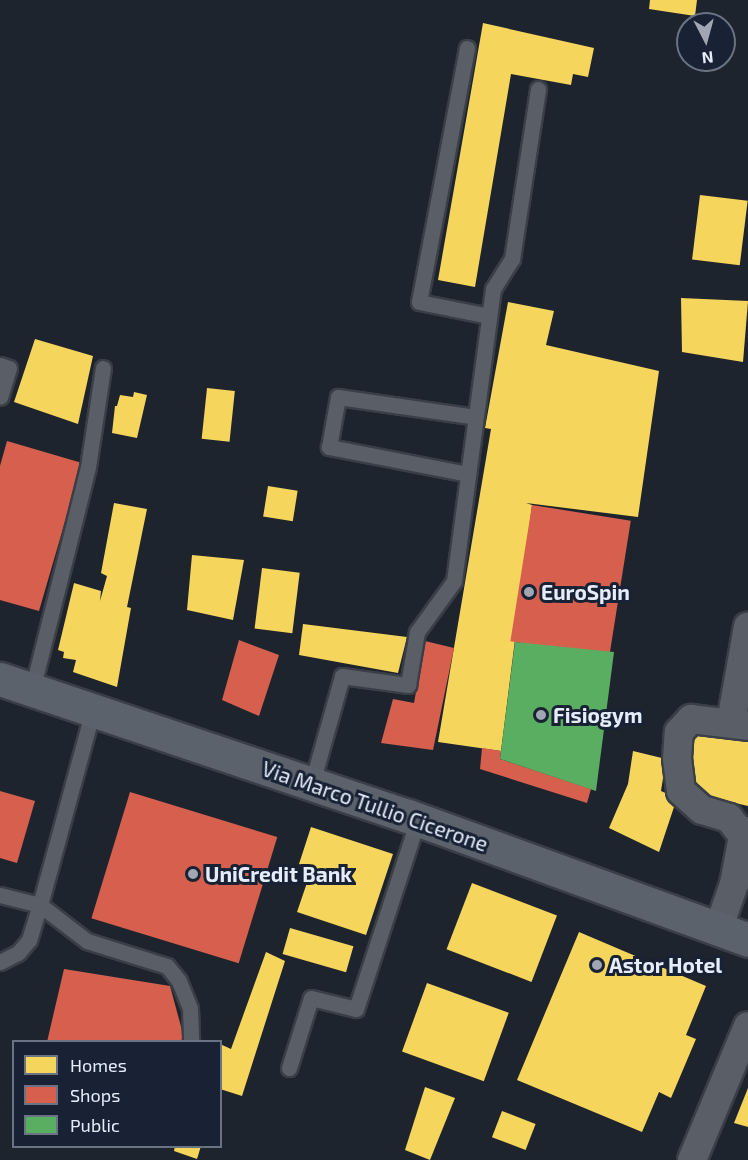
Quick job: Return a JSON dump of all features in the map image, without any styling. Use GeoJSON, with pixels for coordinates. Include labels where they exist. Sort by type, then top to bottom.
{"type":"FeatureCollection","features":[{"type":"Feature","properties":{"kind":"main road","name":"Via Marco Tullio Cicerone"},"geometry":{"type":"LineString","coordinates":[[0,680],[418,819],[748,940]]}},
{"type":"Feature","properties":{"kind":"street"},"geometry":{"type":"LineString","coordinates":[[718,930],[734,884],[746,833],[729,818],[702,810],[681,791],[678,769],[679,732],[691,719],[740,724],[748,627]]}},
{"type":"Feature","properties":{"kind":"street"},"geometry":{"type":"LineString","coordinates":[[693,1160],[748,1026]]}},
{"type":"Feature","properties":{"kind":"lane"},"geometry":{"type":"LineString","coordinates":[[467,48],[419,302],[489,316]]}},
{"type":"Feature","properties":{"kind":"lane"},"geometry":{"type":"LineString","coordinates":[[312,783],[342,676],[408,685],[417,632],[454,581],[493,289],[512,259],[538,89]]}},
{"type":"Feature","properties":{"kind":"lane"},"geometry":{"type":"LineString","coordinates":[[0,364],[9,368],[0,397]]}},
{"type":"Feature","properties":{"kind":"lane"},"geometry":{"type":"LineString","coordinates":[[32,690],[88,467],[103,368]]}},
{"type":"Feature","properties":{"kind":"lane"},"geometry":{"type":"LineString","coordinates":[[468,474],[329,447],[338,397],[476,417]]}},
{"type":"Feature","properties":{"kind":"lane"},"geometry":{"type":"LineString","coordinates":[[0,962],[18,953],[29,940],[93,710]]}},
{"type":"Feature","properties":{"kind":"lane"},"geometry":{"type":"LineString","coordinates":[[289,1068],[311,998],[356,1009],[418,819]]}},
{"type":"Feature","properties":{"kind":"lane"},"geometry":{"type":"LineString","coordinates":[[0,894],[40,904],[87,941],[167,966],[179,981],[190,1008],[191,1040]]}},
{"type":"Feature","properties":{"kind":"building: Homes"},"geometry":{"type":"Polygon","coordinates":[[[650,0],[697,0],[696,12],[676,13],[649,9],[650,0]]]}},
{"type":"Feature","properties":{"kind":"building: Homes"},"geometry":{"type":"Polygon","coordinates":[[[483,23],[594,48],[588,77],[573,74],[571,85],[511,74],[475,287],[438,280],[483,23]]]}},
{"type":"Feature","properties":{"kind":"building: Homes"},"geometry":{"type":"Polygon","coordinates":[[[700,195],[748,201],[740,265],[692,260],[700,195]]]}},
{"type":"Feature","properties":{"kind":"building: Homes"},"geometry":{"type":"Polygon","coordinates":[[[681,298],[748,301],[743,362],[682,352],[681,298]]]}},
{"type":"Feature","properties":{"kind":"building: Homes"},"geometry":{"type":"Polygon","coordinates":[[[508,302],[554,311],[546,345],[659,371],[638,517],[526,503],[532,505],[501,751],[438,742],[491,429],[485,428],[508,302]]]}},
{"type":"Feature","properties":{"kind":"building: Homes"},"geometry":{"type":"Polygon","coordinates":[[[35,339],[93,356],[78,424],[14,402],[35,339]]]}},
{"type":"Feature","properties":{"kind":"building: Homes"},"geometry":{"type":"Polygon","coordinates":[[[207,388],[235,391],[230,442],[202,439],[207,388]]]}},
{"type":"Feature","properties":{"kind":"building: Homes"},"geometry":{"type":"Polygon","coordinates":[[[134,392],[147,395],[137,438],[112,433],[115,406],[117,406],[120,395],[133,397],[134,392]]]}},
{"type":"Feature","properties":{"kind":"building: Homes"},"geometry":{"type":"Polygon","coordinates":[[[268,486],[298,491],[293,521],[263,517],[268,486]]]}},
{"type":"Feature","properties":{"kind":"building: Homes"},"geometry":{"type":"Polygon","coordinates":[[[114,503],[147,509],[127,607],[131,608],[117,687],[73,672],[76,660],[63,658],[64,652],[58,650],[74,583],[101,591],[100,601],[107,576],[101,573],[114,503]]]}},
{"type":"Feature","properties":{"kind":"building: Homes"},"geometry":{"type":"Polygon","coordinates":[[[192,555],[244,560],[233,620],[187,610],[192,555]]]}},
{"type":"Feature","properties":{"kind":"building: Homes"},"geometry":{"type":"Polygon","coordinates":[[[262,568],[300,573],[292,633],[255,629],[262,568]]]}},
{"type":"Feature","properties":{"kind":"building: Homes"},"geometry":{"type":"Polygon","coordinates":[[[303,624],[407,637],[398,673],[299,655],[303,624]]]}},
{"type":"Feature","properties":{"kind":"building: Homes"},"geometry":{"type":"Polygon","coordinates":[[[697,732],[748,740],[748,806],[688,792],[688,746],[697,732]]]}},
{"type":"Feature","properties":{"kind":"building: Homes"},"geometry":{"type":"Polygon","coordinates":[[[633,751],[666,759],[661,791],[677,798],[659,852],[609,828],[628,784],[633,751]]]}},
{"type":"Feature","properties":{"kind":"building: Homes"},"geometry":{"type":"Polygon","coordinates":[[[311,827],[393,854],[366,935],[297,912],[312,868],[299,864],[311,827]]]}},
{"type":"Feature","properties":{"kind":"building: Homes"},"geometry":{"type":"Polygon","coordinates":[[[472,883],[557,916],[532,982],[447,949],[472,883]]]}},
{"type":"Feature","properties":{"kind":"building: Homes"},"geometry":{"type":"Polygon","coordinates":[[[290,928],[353,946],[346,972],[283,954],[290,928]]]}},
{"type":"Feature","properties":{"kind":"building: Homes"},"geometry":{"type":"Polygon","coordinates":[[[579,932],[706,986],[686,1035],[696,1039],[671,1098],[659,1092],[642,1132],[517,1080],[579,932]]]}},
{"type":"Feature","properties":{"kind":"building: Homes"},"geometry":{"type":"Polygon","coordinates":[[[266,952],[285,961],[242,1096],[222,1090],[222,1045],[231,1049],[266,952]]]}},
{"type":"Feature","properties":{"kind":"building: Homes"},"geometry":{"type":"Polygon","coordinates":[[[427,983],[509,1013],[484,1081],[402,1052],[427,983]]]}},
{"type":"Feature","properties":{"kind":"building: Homes"},"geometry":{"type":"Polygon","coordinates":[[[425,1087],[455,1098],[430,1160],[405,1150],[425,1087]]]}},
{"type":"Feature","properties":{"kind":"building: Homes"},"geometry":{"type":"Polygon","coordinates":[[[748,1088],[748,1127],[734,1123],[748,1088]]]}},
{"type":"Feature","properties":{"kind":"building: Homes"},"geometry":{"type":"Polygon","coordinates":[[[502,1111],[536,1124],[526,1150],[492,1137],[502,1111]]]}},
{"type":"Feature","properties":{"kind":"building: Homes"},"geometry":{"type":"Polygon","coordinates":[[[175,1148],[200,1148],[197,1159],[174,1151],[175,1148]]]}},
{"type":"Feature","properties":{"kind":"building: Shops"},"geometry":{"type":"Polygon","coordinates":[[[7,441],[82,463],[39,611],[0,600],[0,466],[7,441]]]}},
{"type":"Feature","properties":{"kind":"building: Shops"},"geometry":{"type":"Polygon","coordinates":[[[532,505],[631,521],[609,657],[510,641],[532,505]]]}},
{"type":"Feature","properties":{"kind":"building: Shops"},"geometry":{"type":"Polygon","coordinates":[[[239,640],[279,655],[259,716],[222,700],[239,640]]]}},
{"type":"Feature","properties":{"kind":"building: Shops"},"geometry":{"type":"Polygon","coordinates":[[[425,641],[454,648],[433,750],[381,743],[393,699],[414,703],[425,641]]]}},
{"type":"Feature","properties":{"kind":"building: Shops"},"geometry":{"type":"Polygon","coordinates":[[[482,748],[501,751],[500,759],[591,789],[587,803],[480,769],[482,748]]]}},
{"type":"Feature","properties":{"kind":"building: Shops"},"geometry":{"type":"Polygon","coordinates":[[[0,791],[35,801],[17,863],[0,858],[0,791]]]}},
{"type":"Feature","properties":{"kind":"building: Shops"},"geometry":{"type":"Polygon","coordinates":[[[130,792],[277,837],[239,963],[91,918],[130,792]]]}},
{"type":"Feature","properties":{"kind":"building: Shops"},"geometry":{"type":"Polygon","coordinates":[[[64,969],[170,986],[183,1034],[182,1040],[47,1040],[64,969]]]}},
{"type":"Feature","properties":{"kind":"building: Public"},"geometry":{"type":"Polygon","coordinates":[[[515,642],[614,652],[596,791],[500,759],[515,642]]]}},
{"type":"Feature","properties":{"kind":"place","name":"EuroSpin"},"geometry":{"type":"Point","coordinates":[529,592]}},
{"type":"Feature","properties":{"kind":"place","name":"Fisiogym"},"geometry":{"type":"Point","coordinates":[541,715]}},
{"type":"Feature","properties":{"kind":"place","name":"UniCredit Bank"},"geometry":{"type":"Point","coordinates":[193,874]}},
{"type":"Feature","properties":{"kind":"place","name":"Astor Hotel"},"geometry":{"type":"Point","coordinates":[597,965]}}]}
